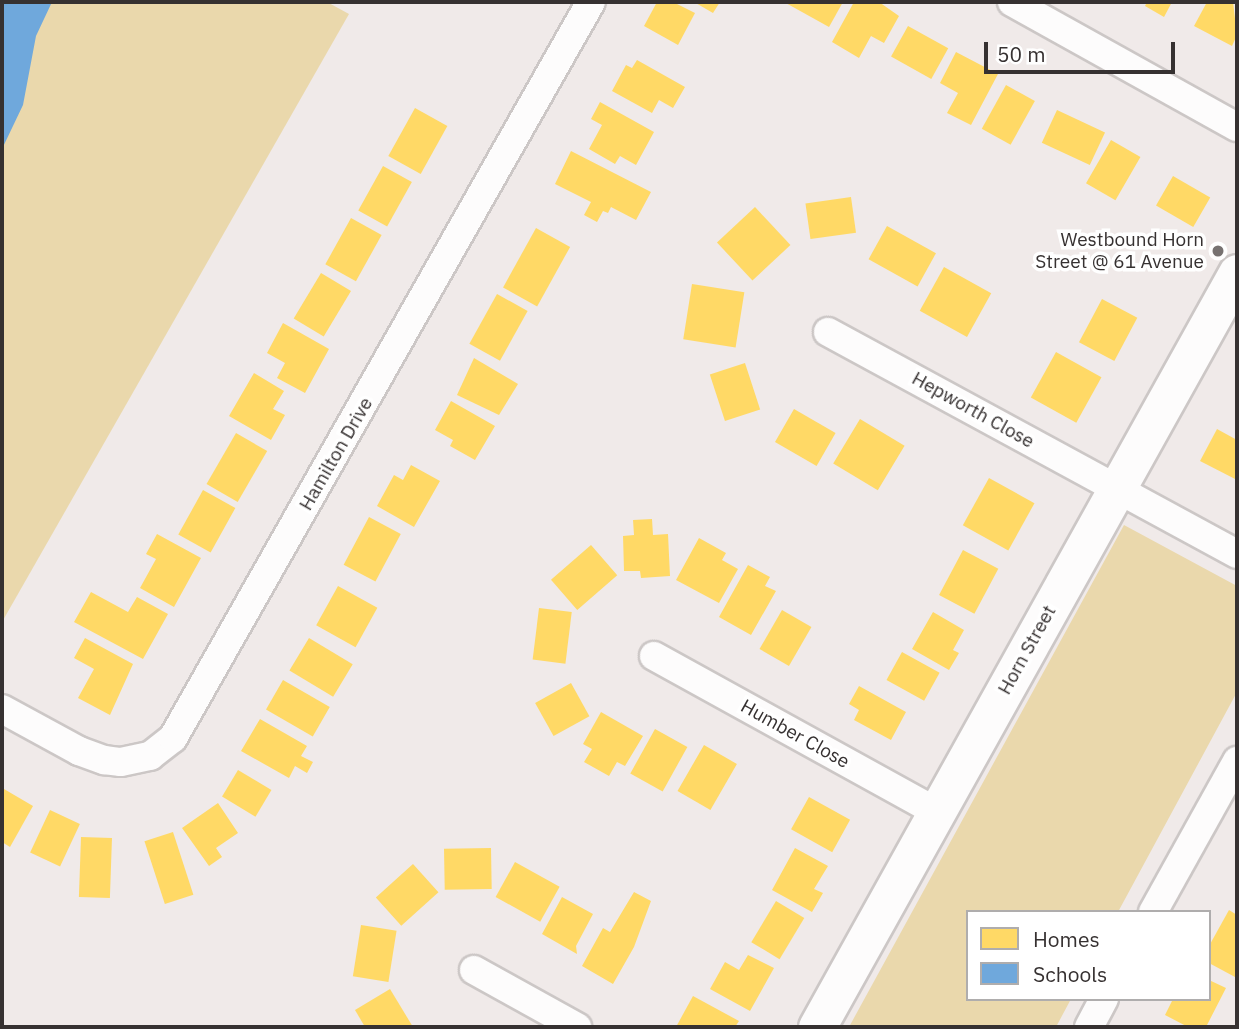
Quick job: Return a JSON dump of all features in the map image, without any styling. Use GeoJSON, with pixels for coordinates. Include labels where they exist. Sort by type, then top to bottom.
{"type":"FeatureCollection","features":[{"type":"Feature","properties":{"kind":"street","name":"Hamilton Drive"},"geometry":{"type":"LineString","coordinates":[[2,709],[79,751],[104,760],[121,762],[150,756],[173,737],[591,2]]}},
{"type":"Feature","properties":{"kind":"street"},"geometry":{"type":"LineString","coordinates":[[1012,2],[1237,127]]}},
{"type":"Feature","properties":{"kind":"street","name":"Horn Street"},"geometry":{"type":"LineString","coordinates":[[817,1027],[1237,273]]}},
{"type":"Feature","properties":{"kind":"street","name":"Hepworth Close"},"geometry":{"type":"LineString","coordinates":[[828,332],[1116,491],[1237,554]]}},
{"type":"Feature","properties":{"kind":"street","name":"Humber Close"},"geometry":{"type":"LineString","coordinates":[[654,656],[937,812]]}},
{"type":"Feature","properties":{"kind":"street"},"geometry":{"type":"LineString","coordinates":[[1154,910],[1237,761]]}},
{"type":"Feature","properties":{"kind":"street"},"geometry":{"type":"LineString","coordinates":[[474,970],[577,1027]]}},
{"type":"Feature","properties":{"kind":"street"},"geometry":{"type":"LineString","coordinates":[[1088,1027],[1103,1001]]}},
{"type":"Feature","properties":{"kind":"shaded area"},"geometry":{"type":"Polygon","coordinates":[[[2,2],[327,2],[349,14],[2,622],[2,2]]]}},
{"type":"Feature","properties":{"kind":"shaded area"},"geometry":{"type":"Polygon","coordinates":[[[1124,525],[1237,586],[1237,692],[1119,910],[966,910],[966,1001],[1070,1001],[1056,1027],[849,1027],[1124,525]]]}},
{"type":"Feature","properties":{"kind":"building: Homes"},"geometry":{"type":"Polygon","coordinates":[[[657,2],[673,2],[695,13],[678,45],[644,26],[657,2]]]}},
{"type":"Feature","properties":{"kind":"building: Homes"},"geometry":{"type":"Polygon","coordinates":[[[694,2],[720,2],[713,13],[694,2]]]}},
{"type":"Feature","properties":{"kind":"building: Homes"},"geometry":{"type":"Polygon","coordinates":[[[784,2],[843,2],[829,27],[784,2]]]}},
{"type":"Feature","properties":{"kind":"building: Homes"},"geometry":{"type":"Polygon","coordinates":[[[854,2],[879,2],[899,16],[884,43],[871,36],[859,58],[832,42],[854,2]]]}},
{"type":"Feature","properties":{"kind":"building: Homes"},"geometry":{"type":"Polygon","coordinates":[[[1147,2],[1172,2],[1164,17],[1145,6],[1147,2]]]}},
{"type":"Feature","properties":{"kind":"building: Homes"},"geometry":{"type":"Polygon","coordinates":[[[1207,2],[1233,2],[1237,35],[1232,46],[1194,26],[1207,2]]]}},
{"type":"Feature","properties":{"kind":"building: Homes"},"geometry":{"type":"Polygon","coordinates":[[[908,26],[948,48],[931,79],[891,57],[908,26]]]}},
{"type":"Feature","properties":{"kind":"building: Homes"},"geometry":{"type":"Polygon","coordinates":[[[956,52],[998,74],[971,125],[947,113],[958,93],[940,83],[956,52]]]}},
{"type":"Feature","properties":{"kind":"building: Homes"},"geometry":{"type":"Polygon","coordinates":[[[637,60],[685,87],[673,108],[659,100],[652,113],[612,91],[626,65],[632,68],[637,60]]]}},
{"type":"Feature","properties":{"kind":"building: Homes"},"geometry":{"type":"Polygon","coordinates":[[[1006,85],[1035,101],[1011,145],[982,129],[1006,85]]]}},
{"type":"Feature","properties":{"kind":"building: Homes"},"geometry":{"type":"Polygon","coordinates":[[[600,102],[654,132],[636,165],[620,156],[615,164],[589,149],[602,125],[591,119],[600,102]]]}},
{"type":"Feature","properties":{"kind":"building: Homes"},"geometry":{"type":"Polygon","coordinates":[[[415,108],[447,126],[421,174],[388,156],[415,108]]]}},
{"type":"Feature","properties":{"kind":"building: Homes"},"geometry":{"type":"Polygon","coordinates":[[[1057,110],[1105,132],[1090,165],[1042,143],[1057,110]]]}},
{"type":"Feature","properties":{"kind":"building: Homes"},"geometry":{"type":"Polygon","coordinates":[[[1111,140],[1140,157],[1115,200],[1086,183],[1111,140]]]}},
{"type":"Feature","properties":{"kind":"building: Homes"},"geometry":{"type":"Polygon","coordinates":[[[571,151],[651,192],[636,220],[611,207],[608,213],[603,211],[597,222],[584,215],[591,202],[555,184],[571,151]]]}},
{"type":"Feature","properties":{"kind":"building: Homes"},"geometry":{"type":"Polygon","coordinates":[[[383,166],[412,182],[387,227],[358,211],[383,166]]]}},
{"type":"Feature","properties":{"kind":"building: Homes"},"geometry":{"type":"Polygon","coordinates":[[[1173,176],[1210,198],[1193,227],[1156,205],[1173,176]]]}},
{"type":"Feature","properties":{"kind":"building: Homes"},"geometry":{"type":"Polygon","coordinates":[[[851,197],[856,233],[810,239],[805,203],[851,197]]]}},
{"type":"Feature","properties":{"kind":"building: Homes"},"geometry":{"type":"Polygon","coordinates":[[[755,207],[790,245],[752,280],[717,242],[755,207]]]}},
{"type":"Feature","properties":{"kind":"building: Homes"},"geometry":{"type":"Polygon","coordinates":[[[351,218],[382,235],[356,281],[325,264],[351,218]]]}},
{"type":"Feature","properties":{"kind":"building: Homes"},"geometry":{"type":"Polygon","coordinates":[[[887,226],[936,253],[918,286],[869,259],[887,226]]]}},
{"type":"Feature","properties":{"kind":"building: Homes"},"geometry":{"type":"Polygon","coordinates":[[[536,228],[570,247],[537,306],[503,287],[536,228]]]}},
{"type":"Feature","properties":{"kind":"building: Homes"},"geometry":{"type":"Polygon","coordinates":[[[944,267],[991,293],[967,337],[920,311],[944,267]]]}},
{"type":"Feature","properties":{"kind":"building: Homes"},"geometry":{"type":"Polygon","coordinates":[[[321,273],[351,291],[324,336],[294,318],[321,273]]]}},
{"type":"Feature","properties":{"kind":"building: Homes"},"geometry":{"type":"Polygon","coordinates":[[[692,284],[744,292],[736,348],[683,339],[692,284]]]}},
{"type":"Feature","properties":{"kind":"building: Homes"},"geometry":{"type":"Polygon","coordinates":[[[497,294],[528,311],[500,361],[469,344],[497,294]]]}},
{"type":"Feature","properties":{"kind":"building: Homes"},"geometry":{"type":"Polygon","coordinates":[[[1102,299],[1137,318],[1114,361],[1079,342],[1102,299]]]}},
{"type":"Feature","properties":{"kind":"building: Homes"},"geometry":{"type":"Polygon","coordinates":[[[283,323],[329,349],[305,393],[277,378],[285,363],[267,353],[283,323]]]}},
{"type":"Feature","properties":{"kind":"building: Homes"},"geometry":{"type":"Polygon","coordinates":[[[1056,352],[1101,377],[1076,423],[1031,397],[1056,352]]]}},
{"type":"Feature","properties":{"kind":"building: Homes"},"geometry":{"type":"Polygon","coordinates":[[[474,358],[518,384],[499,415],[457,395],[474,358]]]}},
{"type":"Feature","properties":{"kind":"building: Homes"},"geometry":{"type":"Polygon","coordinates":[[[745,363],[760,410],[725,421],[710,374],[745,363]]]}},
{"type":"Feature","properties":{"kind":"building: Homes"},"geometry":{"type":"Polygon","coordinates":[[[254,373],[284,391],[273,409],[285,415],[271,440],[229,416],[254,373]]]}},
{"type":"Feature","properties":{"kind":"building: Homes"},"geometry":{"type":"Polygon","coordinates":[[[451,401],[495,426],[475,460],[450,446],[453,440],[435,430],[451,401]]]}},
{"type":"Feature","properties":{"kind":"building: Homes"},"geometry":{"type":"Polygon","coordinates":[[[794,409],[836,433],[817,466],[775,442],[794,409]]]}},
{"type":"Feature","properties":{"kind":"building: Homes"},"geometry":{"type":"Polygon","coordinates":[[[860,419],[905,446],[878,490],[833,464],[860,419]]]}},
{"type":"Feature","properties":{"kind":"building: Homes"},"geometry":{"type":"Polygon","coordinates":[[[1217,429],[1237,440],[1237,480],[1200,461],[1217,429]]]}},
{"type":"Feature","properties":{"kind":"building: Homes"},"geometry":{"type":"Polygon","coordinates":[[[236,433],[267,451],[238,502],[206,484],[236,433]]]}},
{"type":"Feature","properties":{"kind":"building: Homes"},"geometry":{"type":"Polygon","coordinates":[[[411,465],[440,481],[414,527],[377,506],[394,475],[403,480],[411,465]]]}},
{"type":"Feature","properties":{"kind":"building: Homes"},"geometry":{"type":"Polygon","coordinates":[[[989,478],[1034,503],[1008,550],[963,525],[989,478]]]}},
{"type":"Feature","properties":{"kind":"building: Homes"},"geometry":{"type":"Polygon","coordinates":[[[203,490],[235,508],[211,553],[178,535],[203,490]]]}},
{"type":"Feature","properties":{"kind":"building: Homes"},"geometry":{"type":"Polygon","coordinates":[[[369,517],[401,534],[375,582],[344,565],[369,517]]]}},
{"type":"Feature","properties":{"kind":"building: Homes"},"geometry":{"type":"Polygon","coordinates":[[[652,519],[653,535],[668,534],[670,576],[641,578],[640,571],[624,571],[623,536],[634,535],[633,520],[652,519]]]}},
{"type":"Feature","properties":{"kind":"building: Homes"},"geometry":{"type":"Polygon","coordinates":[[[157,534],[201,558],[174,607],[140,588],[156,559],[146,554],[157,534]]]}},
{"type":"Feature","properties":{"kind":"building: Homes"},"geometry":{"type":"Polygon","coordinates":[[[699,538],[726,553],[722,560],[738,569],[719,603],[676,580],[699,538]]]}},
{"type":"Feature","properties":{"kind":"building: Homes"},"geometry":{"type":"Polygon","coordinates":[[[591,545],[617,575],[577,610],[551,580],[591,545]]]}},
{"type":"Feature","properties":{"kind":"building: Homes"},"geometry":{"type":"Polygon","coordinates":[[[963,550],[998,569],[974,614],[939,595],[963,550]]]}},
{"type":"Feature","properties":{"kind":"building: Homes"},"geometry":{"type":"Polygon","coordinates":[[[748,565],[770,577],[765,586],[776,591],[751,635],[719,617],[748,565]]]}},
{"type":"Feature","properties":{"kind":"building: Homes"},"geometry":{"type":"Polygon","coordinates":[[[338,586],[377,608],[356,647],[316,625],[338,586]]]}},
{"type":"Feature","properties":{"kind":"building: Homes"},"geometry":{"type":"Polygon","coordinates":[[[91,592],[128,612],[137,597],[168,614],[143,659],[74,622],[91,592]]]}},
{"type":"Feature","properties":{"kind":"building: Homes"},"geometry":{"type":"Polygon","coordinates":[[[539,608],[572,612],[565,664],[533,660],[539,608]]]}},
{"type":"Feature","properties":{"kind":"building: Homes"},"geometry":{"type":"Polygon","coordinates":[[[782,610],[811,627],[789,666],[760,649],[782,610]]]}},
{"type":"Feature","properties":{"kind":"building: Homes"},"geometry":{"type":"Polygon","coordinates":[[[933,612],[964,630],[953,650],[959,653],[949,670],[912,649],[933,612]]]}},
{"type":"Feature","properties":{"kind":"building: Homes"},"geometry":{"type":"Polygon","coordinates":[[[85,638],[133,664],[110,715],[78,698],[94,669],[74,658],[85,638]]]}},
{"type":"Feature","properties":{"kind":"building: Homes"},"geometry":{"type":"Polygon","coordinates":[[[309,638],[353,664],[333,697],[289,671],[309,638]]]}},
{"type":"Feature","properties":{"kind":"building: Homes"},"geometry":{"type":"Polygon","coordinates":[[[902,652],[940,673],[924,701],[886,680],[902,652]]]}},
{"type":"Feature","properties":{"kind":"building: Homes"},"geometry":{"type":"Polygon","coordinates":[[[283,680],[330,707],[313,736],[266,709],[283,680]]]}},
{"type":"Feature","properties":{"kind":"building: Homes"},"geometry":{"type":"Polygon","coordinates":[[[571,683],[589,716],[554,736],[535,703],[571,683]]]}},
{"type":"Feature","properties":{"kind":"building: Homes"},"geometry":{"type":"Polygon","coordinates":[[[859,686],[906,712],[891,740],[854,720],[859,710],[849,704],[859,686]]]}},
{"type":"Feature","properties":{"kind":"building: Homes"},"geometry":{"type":"Polygon","coordinates":[[[601,712],[643,736],[625,766],[617,762],[609,776],[584,762],[592,749],[583,744],[601,712]]]}},
{"type":"Feature","properties":{"kind":"building: Homes"},"geometry":{"type":"Polygon","coordinates":[[[260,719],[307,746],[301,756],[313,762],[307,773],[295,766],[289,778],[241,751],[260,719]]]}},
{"type":"Feature","properties":{"kind":"building: Homes"},"geometry":{"type":"Polygon","coordinates":[[[655,729],[687,747],[663,792],[630,774],[655,729]]]}},
{"type":"Feature","properties":{"kind":"building: Homes"},"geometry":{"type":"Polygon","coordinates":[[[704,745],[737,764],[710,810],[678,791],[704,745]]]}},
{"type":"Feature","properties":{"kind":"building: Homes"},"geometry":{"type":"Polygon","coordinates":[[[238,770],[271,790],[255,817],[222,797],[238,770]]]}},
{"type":"Feature","properties":{"kind":"building: Homes"},"geometry":{"type":"Polygon","coordinates":[[[4,789],[33,806],[10,847],[2,842],[4,789]]]}},
{"type":"Feature","properties":{"kind":"building: Homes"},"geometry":{"type":"Polygon","coordinates":[[[809,797],[850,820],[832,852],[791,829],[809,797]]]}},
{"type":"Feature","properties":{"kind":"building: Homes"},"geometry":{"type":"Polygon","coordinates":[[[218,803],[238,833],[216,848],[222,857],[209,866],[182,828],[218,803]]]}},
{"type":"Feature","properties":{"kind":"building: Homes"},"geometry":{"type":"Polygon","coordinates":[[[50,810],[80,824],[60,867],[30,853],[50,810]]]}},
{"type":"Feature","properties":{"kind":"building: Homes"},"geometry":{"type":"Polygon","coordinates":[[[173,832],[193,895],[165,904],[144,841],[173,832]]]}},
{"type":"Feature","properties":{"kind":"building: Homes"},"geometry":{"type":"Polygon","coordinates":[[[81,837],[112,838],[110,898],[79,897],[81,837]]]}},
{"type":"Feature","properties":{"kind":"building: Homes"},"geometry":{"type":"Polygon","coordinates":[[[491,848],[492,889],[445,890],[444,849],[491,848]]]}},
{"type":"Feature","properties":{"kind":"building: Homes"},"geometry":{"type":"Polygon","coordinates":[[[795,848],[828,866],[814,889],[823,893],[812,912],[772,890],[795,848]]]}},
{"type":"Feature","properties":{"kind":"building: Homes"},"geometry":{"type":"Polygon","coordinates":[[[515,862],[560,887],[540,922],[496,897],[515,862]]]}},
{"type":"Feature","properties":{"kind":"building: Homes"},"geometry":{"type":"Polygon","coordinates":[[[413,864],[438,892],[401,926],[376,897],[413,864]]]}},
{"type":"Feature","properties":{"kind":"building: Homes"},"geometry":{"type":"Polygon","coordinates":[[[634,892],[651,901],[634,947],[613,984],[582,966],[603,928],[610,932],[634,892]]]}},
{"type":"Feature","properties":{"kind":"building: Homes"},"geometry":{"type":"Polygon","coordinates":[[[562,897],[593,914],[576,946],[577,954],[542,934],[562,897]]]}},
{"type":"Feature","properties":{"kind":"building: Homes"},"geometry":{"type":"Polygon","coordinates":[[[776,901],[804,918],[780,959],[751,942],[776,901]]]}},
{"type":"Feature","properties":{"kind":"building: Homes"},"geometry":{"type":"Polygon","coordinates":[[[1229,910],[1237,915],[1235,977],[1211,964],[1211,942],[1229,910]]]}},
{"type":"Feature","properties":{"kind":"building: Homes"},"geometry":{"type":"Polygon","coordinates":[[[361,925],[397,931],[388,982],[353,976],[361,925]]]}},
{"type":"Feature","properties":{"kind":"building: Homes"},"geometry":{"type":"Polygon","coordinates":[[[748,955],[774,968],[750,1011],[710,989],[725,962],[739,970],[748,955]]]}},
{"type":"Feature","properties":{"kind":"building: Homes"},"geometry":{"type":"Polygon","coordinates":[[[1211,981],[1226,988],[1206,1027],[1188,1027],[1165,1015],[1172,1001],[1211,1001],[1211,981]]]}},
{"type":"Feature","properties":{"kind":"building: Homes"},"geometry":{"type":"Polygon","coordinates":[[[390,989],[413,1027],[365,1027],[355,1010],[390,989]]]}},
{"type":"Feature","properties":{"kind":"building: Homes"},"geometry":{"type":"Polygon","coordinates":[[[693,996],[739,1021],[735,1027],[676,1027],[693,996]]]}},
{"type":"Feature","properties":{"kind":"building: Schools"},"geometry":{"type":"Polygon","coordinates":[[[2,2],[52,2],[36,36],[23,105],[2,149],[2,2]]]}},
{"type":"Feature","properties":{"kind":"place","name":"Westbound Horn Street @ 61 Avenue"},"geometry":{"type":"Point","coordinates":[1218,251]}}]}
